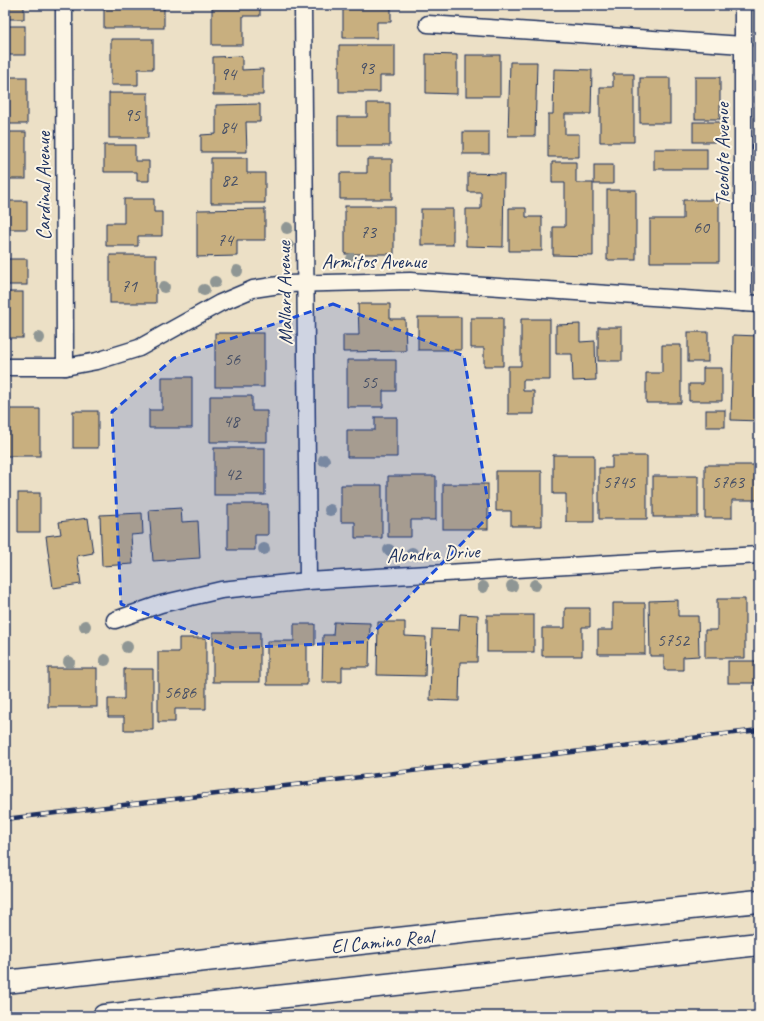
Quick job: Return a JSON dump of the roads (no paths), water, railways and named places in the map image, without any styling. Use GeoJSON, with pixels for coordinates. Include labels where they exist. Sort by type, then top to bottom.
{"type":"FeatureCollection","features":[{"type":"Feature","properties":{"kind":"highway","name":"El Camino Real"},"geometry":{"type":"LineString","coordinates":[[5,982],[759,901]]}},
{"type":"Feature","properties":{"kind":"highway"},"geometry":{"type":"LineString","coordinates":[[104,1016],[759,944]]}},
{"type":"Feature","properties":{"kind":"street","name":"Cardinal Avenue"},"geometry":{"type":"LineString","coordinates":[[64,5],[65,367]]}},
{"type":"Feature","properties":{"kind":"street","name":"Mallard Avenue"},"geometry":{"type":"LineString","coordinates":[[303,5],[308,581]]}},
{"type":"Feature","properties":{"kind":"street","name":"Tecolote Avenue"},"geometry":{"type":"LineString","coordinates":[[742,5],[742,303]]}},
{"type":"Feature","properties":{"kind":"street"},"geometry":{"type":"LineString","coordinates":[[428,24],[743,45]]}},
{"type":"Feature","properties":{"kind":"street","name":"Armitos Avenue"},"geometry":{"type":"LineString","coordinates":[[5,367],[65,367],[97,362],[139,348],[220,302],[253,289],[305,283],[410,281],[759,304]]}},
{"type":"Feature","properties":{"kind":"street","name":"Alondra Drive"},"geometry":{"type":"LineString","coordinates":[[115,620],[161,604],[222,590],[308,581],[759,555]]}},
{"type":"Feature","properties":{"kind":"railway"},"geometry":{"type":"LineString","coordinates":[[5,819],[759,730]]}}]}
